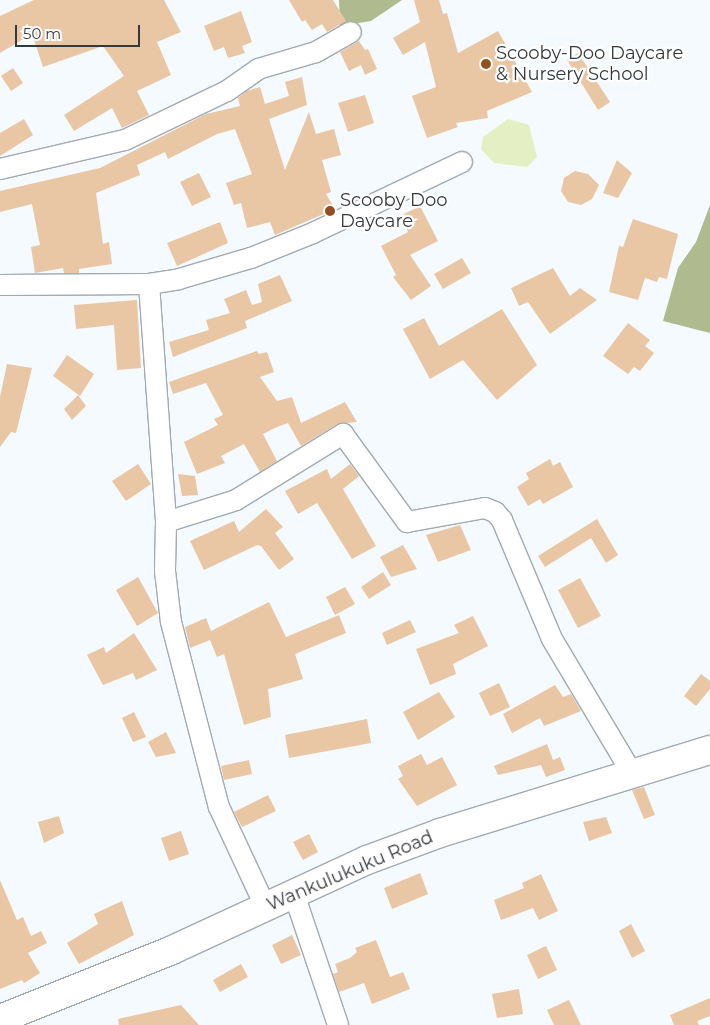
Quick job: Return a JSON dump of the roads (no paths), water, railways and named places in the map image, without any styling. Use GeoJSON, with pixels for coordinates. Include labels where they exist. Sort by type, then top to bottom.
{"type":"FeatureCollection","features":[{"type":"Feature","properties":{"kind":"main road","name":"Wankulukuku Road"},"geometry":{"type":"LineString","coordinates":[[0,1020],[79,990],[294,894],[440,833],[710,750]]}},
{"type":"Feature","properties":{"kind":"street"},"geometry":{"type":"LineString","coordinates":[[0,169],[125,140],[227,91],[258,69],[316,52],[351,32]]}},
{"type":"Feature","properties":{"kind":"street"},"geometry":{"type":"LineString","coordinates":[[0,285],[149,284],[260,254],[462,162]]}},
{"type":"Feature","properties":{"kind":"street"},"geometry":{"type":"LineString","coordinates":[[149,284],[166,522],[167,600],[219,807],[266,908]]}},
{"type":"Feature","properties":{"kind":"street"},"geometry":{"type":"LineString","coordinates":[[166,522],[236,500],[343,434],[407,522],[485,508],[495,512],[502,520],[552,639],[632,773]]}},
{"type":"Feature","properties":{"kind":"street"},"geometry":{"type":"LineString","coordinates":[[294,894],[338,1025]]}},
{"type":"Feature","properties":{"kind":"place","name":"Scooby-Doo Daycare & Nursery School"},"geometry":{"type":"Point","coordinates":[486,64]}},
{"type":"Feature","properties":{"kind":"place","name":"Scooby Doo Daycare"},"geometry":{"type":"Point","coordinates":[330,211]}}]}
